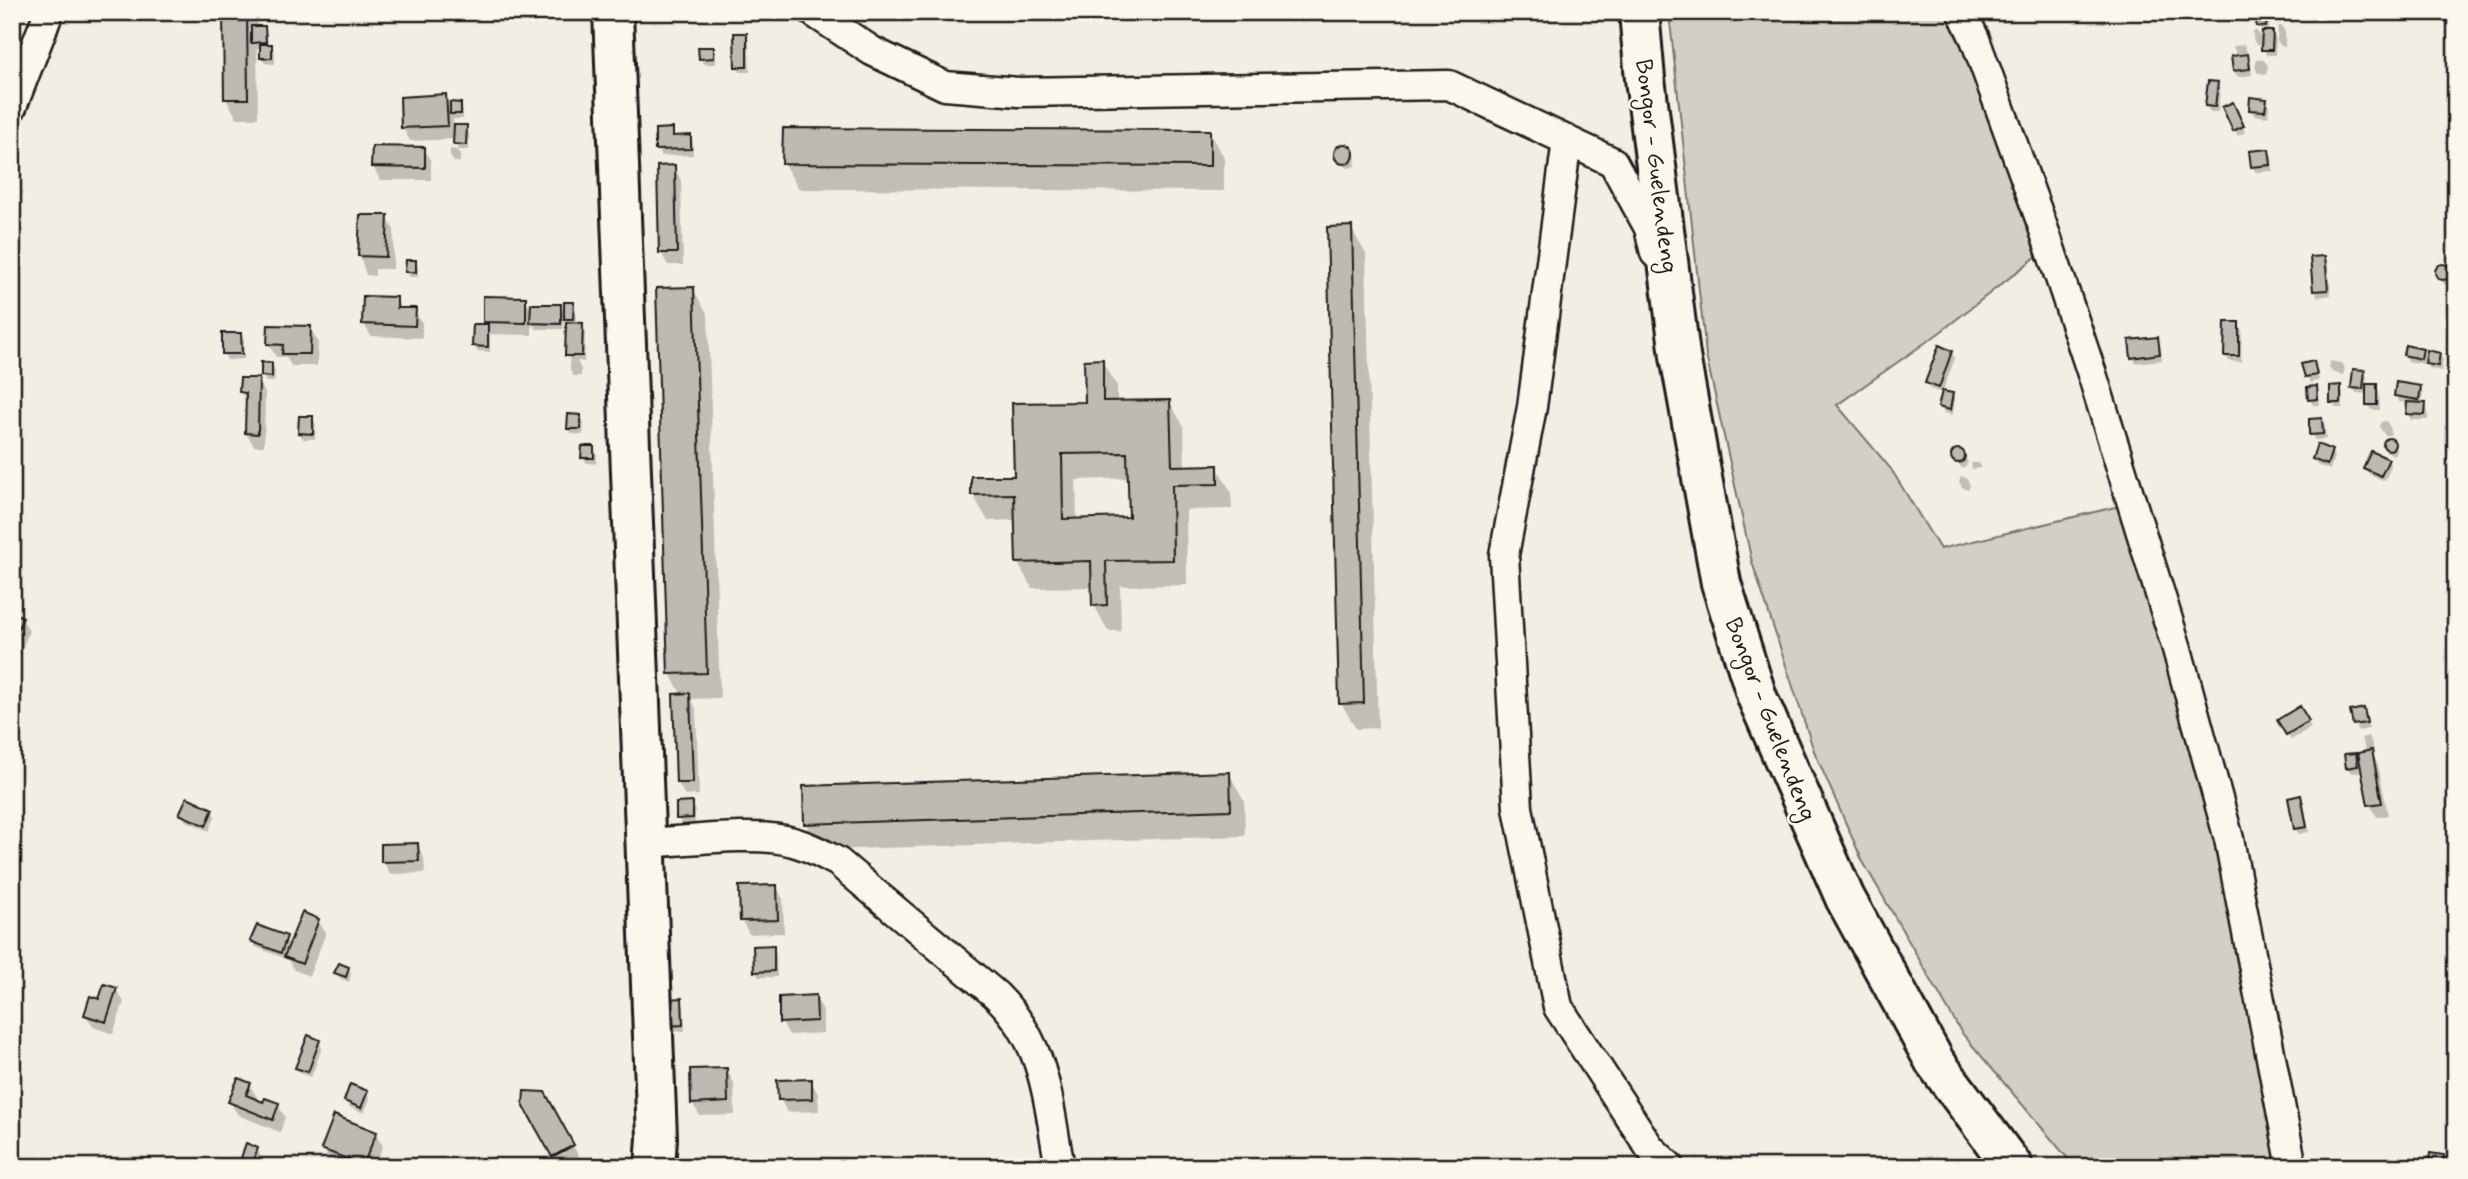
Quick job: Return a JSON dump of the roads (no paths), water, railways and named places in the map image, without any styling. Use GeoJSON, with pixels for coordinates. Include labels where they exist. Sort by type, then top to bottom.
{"type":"FeatureCollection","features":[{"type":"Feature","properties":{"kind":"main road"},"geometry":{"type":"LineString","coordinates":[[613,12],[657,1138],[655,1167]]}},
{"type":"Feature","properties":{"kind":"main road","name":"Bongor - Guelendeng"},"geometry":{"type":"LineString","coordinates":[[1639,12],[1645,79],[1681,356],[1721,583],[1757,697],[1845,898],[1935,1062],[2012,1167]]}},
{"type":"Feature","properties":{"kind":"street"},"geometry":{"type":"LineString","coordinates":[[12,107],[48,12]]}},
{"type":"Feature","properties":{"kind":"street"},"geometry":{"type":"LineString","coordinates":[[813,12],[872,51],[945,86],[1019,92],[1449,85],[1613,162],[1648,228],[1681,356]]}},
{"type":"Feature","properties":{"kind":"street"},"geometry":{"type":"LineString","coordinates":[[1962,12],[1975,39],[2043,227],[2093,377],[2177,649],[2229,839],[2292,1167]]}},
{"type":"Feature","properties":{"kind":"street"},"geometry":{"type":"LineString","coordinates":[[1567,140],[1532,407],[1504,555],[1518,808],[1558,1007],[1650,1149],[1670,1167]]}},
{"type":"Feature","properties":{"kind":"street"},"geometry":{"type":"LineString","coordinates":[[646,843],[766,837],[812,848],[838,862],[996,995],[1026,1030],[1039,1059],[1060,1167]]}}]}
